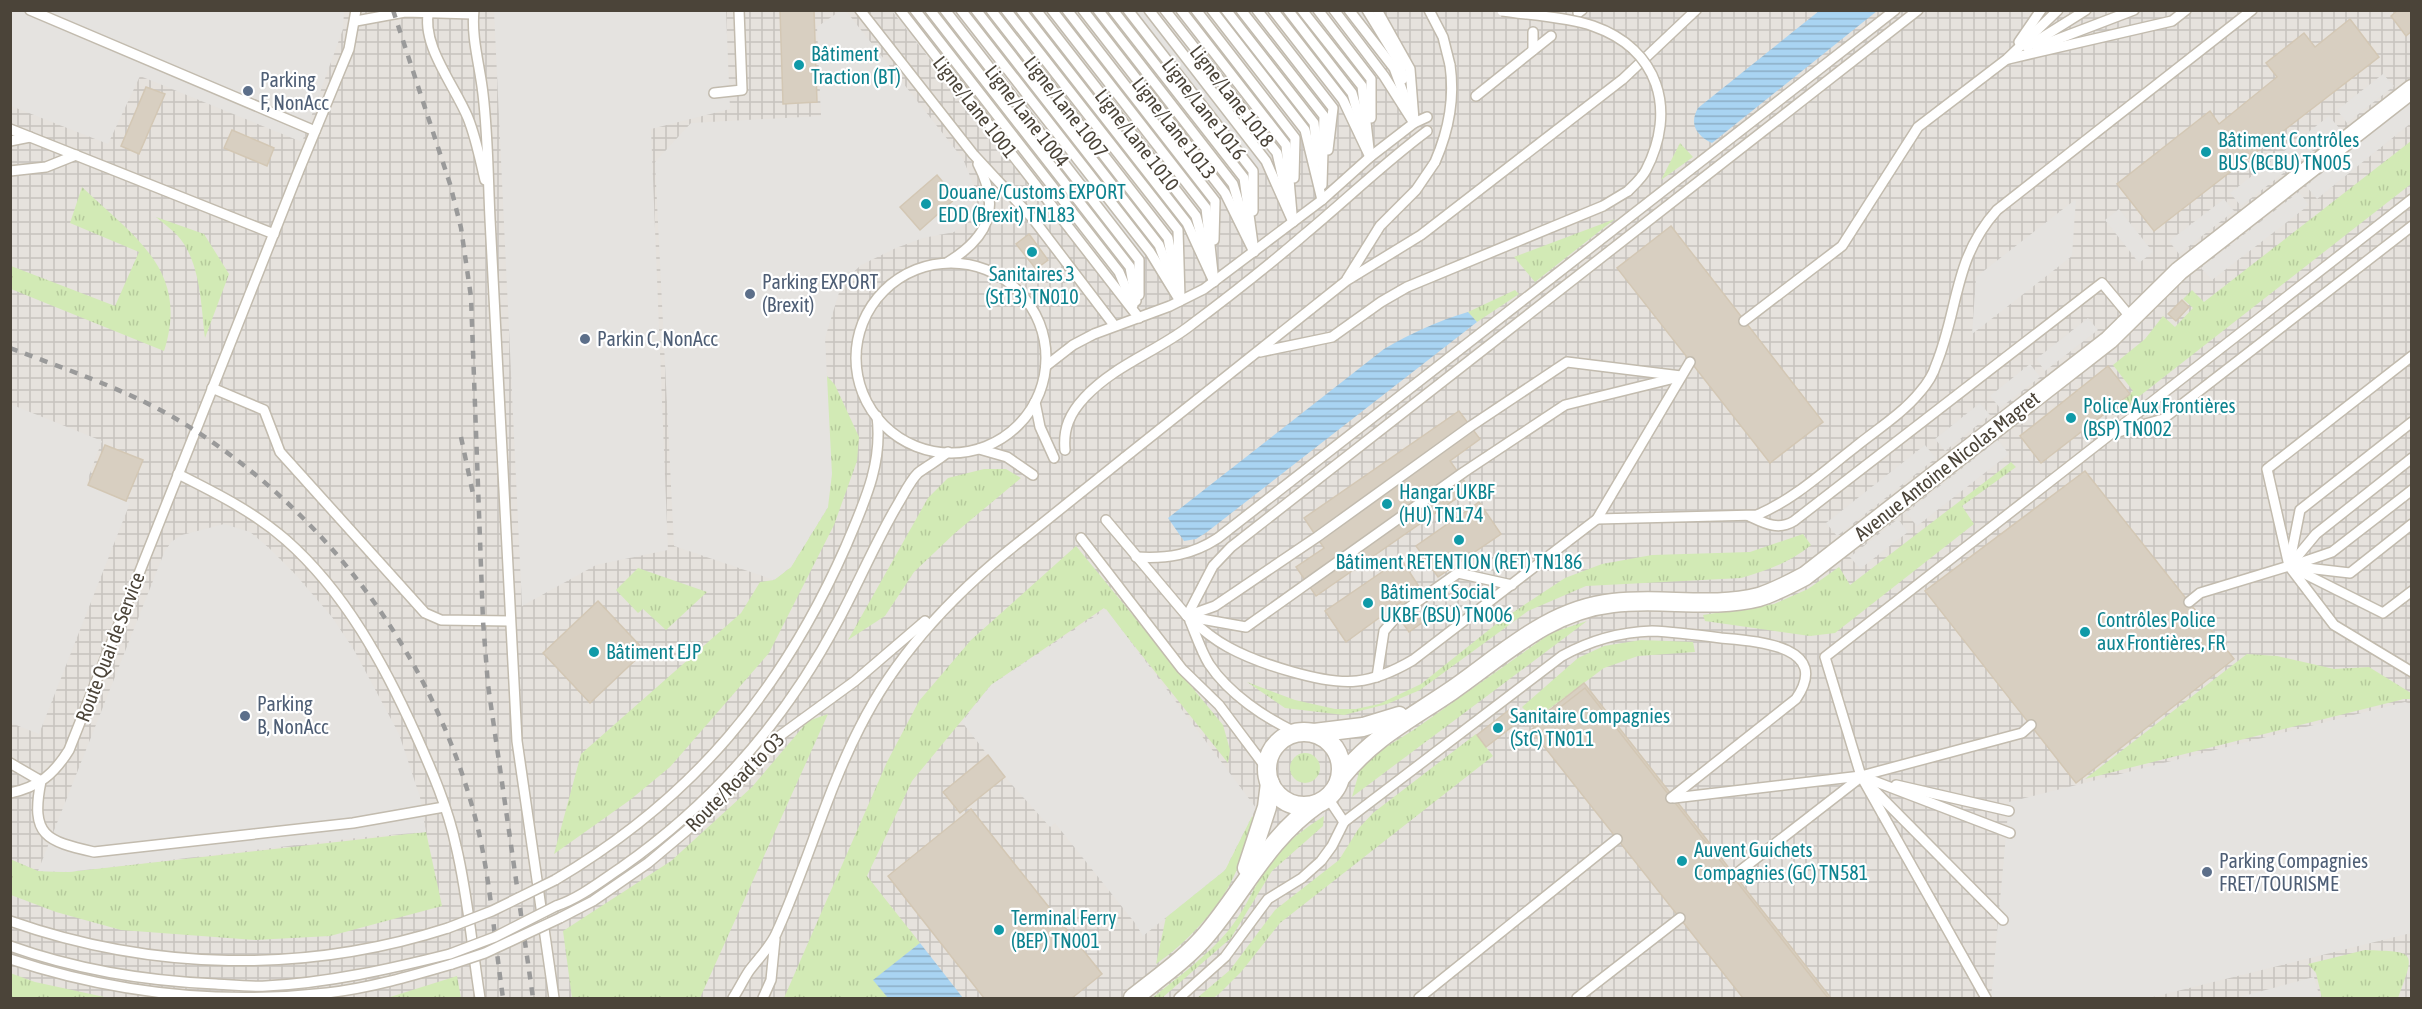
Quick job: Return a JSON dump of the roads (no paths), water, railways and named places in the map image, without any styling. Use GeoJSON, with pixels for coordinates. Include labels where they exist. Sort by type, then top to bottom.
{"type":"FeatureCollection","features":[{"type":"Feature","properties":{"kind":"street","name":"Avenue Antoine Nicolas Magret"},"geometry":{"type":"LineString","coordinates":[[1341,777],[1375,741],[1454,689],[1544,624],[1573,612],[1615,603],[1740,600],[1775,591],[1796,581],[1822,564],[2109,340],[2179,270],[2412,89]]}},
{"type":"Feature","properties":{"kind":"street","name":"Avenue Antoine Nicolas Magret"},"geometry":{"type":"LineString","coordinates":[[1305,733],[1363,727],[1421,709]]}},
{"type":"Feature","properties":{"kind":"street"},"geometry":{"type":"LineString","coordinates":[[1133,999],[1205,937],[1236,896],[1281,835],[1298,818],[1336,789],[1341,777],[1341,761],[1334,746],[1325,738],[1305,733],[1284,738],[1270,755],[1264,819],[1236,896]]}},
{"type":"Feature","properties":{"kind":"street"},"geometry":{"type":"LineString","coordinates":[[1269,776],[1276,793],[1289,803],[1301,806],[1322,801]]}},
{"type":"Feature","properties":{"kind":"lane"},"geometry":{"type":"LineString","coordinates":[[30,10],[315,131]]}},
{"type":"Feature","properties":{"kind":"lane","name":"Route Quai de Service"},"geometry":{"type":"LineString","coordinates":[[10,794],[41,781],[59,767],[69,750],[349,49],[356,21],[356,10]]}},
{"type":"Feature","properties":{"kind":"lane"},"geometry":{"type":"LineString","coordinates":[[714,93],[742,90],[739,10]]}},
{"type":"Feature","properties":{"kind":"lane"},"geometry":{"type":"LineString","coordinates":[[860,10],[973,154],[1034,220],[1114,326]]}},
{"type":"Feature","properties":{"kind":"lane","name":"Ligne/Lane 1001"},"geometry":{"type":"LineString","coordinates":[[900,10],[1139,318]]}},
{"type":"Feature","properties":{"kind":"lane"},"geometry":{"type":"LineString","coordinates":[[915,10],[1119,272],[1139,318]]}},
{"type":"Feature","properties":{"kind":"lane"},"geometry":{"type":"LineString","coordinates":[[930,10],[1130,267],[1139,318]]}},
{"type":"Feature","properties":{"kind":"lane","name":"Ligne/Lane 1004"},"geometry":{"type":"LineString","coordinates":[[945,10],[1139,260],[1139,318]]}},
{"type":"Feature","properties":{"kind":"lane"},"geometry":{"type":"LineString","coordinates":[[961,10],[1150,252],[1180,301]]}},
{"type":"Feature","properties":{"kind":"lane"},"geometry":{"type":"LineString","coordinates":[[976,10],[1159,244],[1180,301]]}},
{"type":"Feature","properties":{"kind":"lane","name":"Ligne/Lane 1007"},"geometry":{"type":"LineString","coordinates":[[991,10],[1168,237],[1180,301]]}},
{"type":"Feature","properties":{"kind":"lane"},"geometry":{"type":"LineString","coordinates":[[1006,10],[1178,230],[1180,301]]}},
{"type":"Feature","properties":{"kind":"lane"},"geometry":{"type":"LineString","coordinates":[[1022,10],[1187,223],[1214,282]]}},
{"type":"Feature","properties":{"kind":"lane","name":"Ligne/Lane 1010"},"geometry":{"type":"LineString","coordinates":[[1036,10],[1196,216],[1214,282]]}},
{"type":"Feature","properties":{"kind":"lane"},"geometry":{"type":"LineString","coordinates":[[1052,10],[1206,208],[1214,282]]}},
{"type":"Feature","properties":{"kind":"lane"},"geometry":{"type":"LineString","coordinates":[[1067,10],[1215,201],[1214,282]]}},
{"type":"Feature","properties":{"kind":"lane","name":"Ligne/Lane 1013"},"geometry":{"type":"LineString","coordinates":[[1083,10],[1225,193],[1254,252]]}},
{"type":"Feature","properties":{"kind":"lane"},"geometry":{"type":"LineString","coordinates":[[1098,10],[1233,184],[1254,252]]}},
{"type":"Feature","properties":{"kind":"lane"},"geometry":{"type":"LineString","coordinates":[[1113,10],[1244,178],[1254,252]]}},
{"type":"Feature","properties":{"kind":"lane","name":"Ligne/Lane 1016"},"geometry":{"type":"LineString","coordinates":[[1128,10],[1253,171],[1254,252]]}},
{"type":"Feature","properties":{"kind":"lane"},"geometry":{"type":"LineString","coordinates":[[1149,10],[1266,161],[1293,222]]}},
{"type":"Feature","properties":{"kind":"lane","name":"Ligne/Lane 1018"},"geometry":{"type":"LineString","coordinates":[[1165,10],[1277,153],[1293,222]]}},
{"type":"Feature","properties":{"kind":"lane"},"geometry":{"type":"LineString","coordinates":[[1181,10],[1286,146],[1293,222]]}},
{"type":"Feature","properties":{"kind":"lane"},"geometry":{"type":"LineString","coordinates":[[1196,10],[1295,138],[1293,222]]}},
{"type":"Feature","properties":{"kind":"lane"},"geometry":{"type":"LineString","coordinates":[[1212,10],[1305,130],[1322,200]]}},
{"type":"Feature","properties":{"kind":"lane"},"geometry":{"type":"LineString","coordinates":[[1226,10],[1314,123],[1322,200]]}},
{"type":"Feature","properties":{"kind":"lane"},"geometry":{"type":"LineString","coordinates":[[1241,10],[1324,116],[1322,200]]}},
{"type":"Feature","properties":{"kind":"lane"},"geometry":{"type":"LineString","coordinates":[[1257,10],[1333,108],[1322,200]]}},
{"type":"Feature","properties":{"kind":"lane"},"geometry":{"type":"LineString","coordinates":[[1273,10],[1343,100],[1370,157]]}},
{"type":"Feature","properties":{"kind":"lane"},"geometry":{"type":"LineString","coordinates":[[1288,10],[1352,93],[1370,157]]}},
{"type":"Feature","properties":{"kind":"lane"},"geometry":{"type":"LineString","coordinates":[[1302,10],[1362,86],[1370,157]]}},
{"type":"Feature","properties":{"kind":"lane"},"geometry":{"type":"LineString","coordinates":[[1318,10],[1371,79],[1370,157]]}},
{"type":"Feature","properties":{"kind":"lane"},"geometry":{"type":"LineString","coordinates":[[1334,10],[1384,76],[1414,123]]}},
{"type":"Feature","properties":{"kind":"lane"},"geometry":{"type":"LineString","coordinates":[[1349,10],[1394,68],[1414,123]]}},
{"type":"Feature","properties":{"kind":"lane"},"geometry":{"type":"LineString","coordinates":[[1367,10],[1400,64],[1414,123]]}},
{"type":"Feature","properties":{"kind":"lane"},"geometry":{"type":"LineString","coordinates":[[1377,10],[1410,69],[1414,123]]}},
{"type":"Feature","properties":{"kind":"lane"},"geometry":{"type":"LineString","coordinates":[[1346,281],[1380,226],[1416,190],[1435,162],[1443,144],[1451,113],[1452,81],[1443,37],[1430,10]]}},
{"type":"Feature","properties":{"kind":"lane"},"geometry":{"type":"LineString","coordinates":[[733,999],[748,972],[775,936],[860,726],[908,651],[959,592],[1346,281],[1420,235],[1623,78],[1696,10]]}},
{"type":"Feature","properties":{"kind":"lane"},"geometry":{"type":"LineString","coordinates":[[1136,557],[1163,559],[1198,550],[1218,538],[1895,10]]}},
{"type":"Feature","properties":{"kind":"lane"},"geometry":{"type":"LineString","coordinates":[[1187,616],[1213,566],[1231,547],[1917,10]]}},
{"type":"Feature","properties":{"kind":"lane"},"geometry":{"type":"LineString","coordinates":[[2007,59],[2033,10]]}},
{"type":"Feature","properties":{"kind":"lane"},"geometry":{"type":"LineString","coordinates":[[2007,59],[2041,10]]}},
{"type":"Feature","properties":{"kind":"lane"},"geometry":{"type":"LineString","coordinates":[[2007,59],[2058,10]]}},
{"type":"Feature","properties":{"kind":"lane"},"geometry":{"type":"LineString","coordinates":[[1744,321],[1842,246],[1918,127],[2007,59],[2086,10]]}},
{"type":"Feature","properties":{"kind":"lane"},"geometry":{"type":"LineString","coordinates":[[2007,59],[2134,10]]}},
{"type":"Feature","properties":{"kind":"lane"},"geometry":{"type":"LineString","coordinates":[[2007,59],[2172,21],[2186,10]]}},
{"type":"Feature","properties":{"kind":"lane"},"geometry":{"type":"LineString","coordinates":[[1597,519],[1757,515],[1789,498],[1920,393],[1932,375],[1940,356],[1967,255],[1981,230],[1997,210],[2252,10]]}},
{"type":"Feature","properties":{"kind":"lane"},"geometry":{"type":"LineString","coordinates":[[428,11],[429,39],[458,96],[476,141],[489,203]]}},
{"type":"Feature","properties":{"kind":"lane"},"geometry":{"type":"LineString","coordinates":[[1256,352],[1332,337],[1381,302],[1407,287],[1603,206],[1628,191],[1645,172],[1656,145],[1662,116],[1658,89],[1646,65],[1625,43],[1592,26],[1501,11]]}},
{"type":"Feature","properties":{"kind":"lane"},"geometry":{"type":"LineString","coordinates":[[356,21],[394,13],[473,12],[487,131],[518,752],[554,999]]}},
{"type":"Feature","properties":{"kind":"lane"},"geometry":{"type":"LineString","coordinates":[[1533,32],[1533,50]]}},
{"type":"Feature","properties":{"kind":"lane"},"geometry":{"type":"LineString","coordinates":[[1476,96],[1551,36]]}},
{"type":"Feature","properties":{"kind":"lane"},"geometry":{"type":"LineString","coordinates":[[1046,366],[1078,342],[1180,301],[1214,282],[1322,200],[1370,157],[1414,123],[1427,117]]}},
{"type":"Feature","properties":{"kind":"lane"},"geometry":{"type":"LineString","coordinates":[[10,129],[274,234]]}},
{"type":"Feature","properties":{"kind":"lane"},"geometry":{"type":"LineString","coordinates":[[1065,450],[1065,433],[1071,414],[1095,387],[1115,370],[1185,329],[1303,236],[1376,171],[1427,131]]}},
{"type":"Feature","properties":{"kind":"lane"},"geometry":{"type":"LineString","coordinates":[[10,141],[30,137]]}},
{"type":"Feature","properties":{"kind":"lane"},"geometry":{"type":"LineString","coordinates":[[945,263],[970,248],[986,224],[990,213],[988,182],[973,154]]}},
{"type":"Feature","properties":{"kind":"lane"},"geometry":{"type":"LineString","coordinates":[[10,171],[46,167],[76,155]]}},
{"type":"Feature","properties":{"kind":"lane"},"geometry":{"type":"LineString","coordinates":[[1986,999],[1861,777],[1825,657],[2412,199]]}},
{"type":"Feature","properties":{"kind":"lane"},"geometry":{"type":"LineString","coordinates":[[2110,435],[2163,419],[2412,226]]}},
{"type":"Feature","properties":{"kind":"lane"},"geometry":{"type":"LineString","coordinates":[[945,263],[967,264],[988,270],[1007,281],[1023,296],[1035,313],[1043,333],[1046,366],[1035,402],[1025,418],[1012,431],[979,449],[948,452],[928,450],[908,442],[891,431],[866,399],[857,369],[858,338],[864,319],[875,301],[897,280],[925,267],[945,263]]}},
{"type":"Feature","properties":{"kind":"lane"},"geometry":{"type":"LineString","coordinates":[[1749,515],[1771,526],[1788,525],[2102,283],[2132,319]]}},
{"type":"Feature","properties":{"kind":"lane"},"geometry":{"type":"LineString","coordinates":[[2412,356],[2267,469],[2289,566],[2334,625],[2412,672]]}},
{"type":"Feature","properties":{"kind":"lane"},"geometry":{"type":"LineString","coordinates":[[1187,616],[1215,606],[1313,540],[1471,426],[1567,362],[1681,376]]}},
{"type":"Feature","properties":{"kind":"lane"},"geometry":{"type":"LineString","coordinates":[[1106,520],[1187,616],[1202,630],[1226,646],[1252,659],[1310,676],[1341,682],[1377,676],[1413,660],[1597,519],[1690,362]]}},
{"type":"Feature","properties":{"kind":"lane"},"geometry":{"type":"LineString","coordinates":[[1187,616],[1246,627],[1460,475],[1565,405],[1681,376]]}},
{"type":"Feature","properties":{"kind":"lane"},"geometry":{"type":"LineString","coordinates":[[212,388],[264,410],[280,452],[424,613],[441,620],[510,621]]}},
{"type":"Feature","properties":{"kind":"lane"},"geometry":{"type":"LineString","coordinates":[[1035,402],[1040,427],[1054,458]]}},
{"type":"Feature","properties":{"kind":"lane"},"geometry":{"type":"LineString","coordinates":[[10,921],[50,934],[112,948],[203,960],[262,961],[318,957],[375,948],[448,928],[492,911],[555,880],[610,845],[671,796],[726,741],[770,686],[816,609],[858,518],[877,460],[879,437],[877,416]]}},
{"type":"Feature","properties":{"kind":"lane"},"geometry":{"type":"LineString","coordinates":[[2289,566],[2300,510],[2412,423]]}},
{"type":"Feature","properties":{"kind":"lane"},"geometry":{"type":"LineString","coordinates":[[979,449],[1007,457],[1033,475]]}},
{"type":"Feature","properties":{"kind":"lane"},"geometry":{"type":"LineString","coordinates":[[10,946],[39,956],[123,976],[168,982],[265,987],[360,975],[450,954],[495,937],[556,906],[592,887],[651,846],[700,804],[746,757],[793,695],[827,641],[882,530],[905,492],[918,474],[948,452]]}},
{"type":"Feature","properties":{"kind":"lane"},"geometry":{"type":"LineString","coordinates":[[2289,566],[2316,534],[2412,458]]}},
{"type":"Feature","properties":{"kind":"lane"},"geometry":{"type":"LineString","coordinates":[[178,474],[228,499],[271,528],[299,552],[338,598],[363,633],[395,692],[428,764],[444,807],[460,864],[480,999]]}},
{"type":"Feature","properties":{"kind":"lane"},"geometry":{"type":"LineString","coordinates":[[2188,602],[2200,593],[2332,552],[2412,490]]}},
{"type":"Feature","properties":{"kind":"lane"},"geometry":{"type":"LineString","coordinates":[[2289,566],[2350,573],[2412,524]]}},
{"type":"Feature","properties":{"kind":"lane"},"geometry":{"type":"LineString","coordinates":[[1081,538],[1182,669],[1219,705],[1247,739],[1269,776]]}},
{"type":"Feature","properties":{"kind":"lane"},"geometry":{"type":"LineString","coordinates":[[2289,566],[2382,613],[2412,591]]}},
{"type":"Feature","properties":{"kind":"lane"},"geometry":{"type":"LineString","coordinates":[[1377,676],[1384,631],[1397,616],[1458,573],[1512,585]]}},
{"type":"Feature","properties":{"kind":"lane","name":"Route/Road to O3"},"geometry":{"type":"LineString","coordinates":[[10,959],[84,980],[133,990],[195,996],[270,998],[329,993],[400,979],[485,953],[593,901],[648,863],[698,821],[741,780],[770,743],[855,681],[959,592]]}},
{"type":"Feature","properties":{"kind":"lane"},"geometry":{"type":"LineString","coordinates":[[1187,616],[1207,661],[1217,674],[1267,716],[1305,733]]}},
{"type":"Feature","properties":{"kind":"lane"},"geometry":{"type":"LineString","coordinates":[[1179,999],[1225,957],[1268,899],[1302,878],[1321,861],[1332,846],[1344,822],[1548,665],[1592,641],[1635,631],[1664,631],[1773,644],[1796,656],[1802,663],[1806,677],[1802,691],[1796,699],[1671,798],[1861,777],[2022,733],[2031,725]]}},
{"type":"Feature","properties":{"kind":"lane"},"geometry":{"type":"LineString","coordinates":[[10,763],[41,781],[37,803],[45,834],[58,844],[94,852],[353,823],[444,807]]}},
{"type":"Feature","properties":{"kind":"lane"},"geometry":{"type":"LineString","coordinates":[[1861,777],[2008,811]]}},
{"type":"Feature","properties":{"kind":"lane"},"geometry":{"type":"LineString","coordinates":[[1861,777],[2010,833]]}},
{"type":"Feature","properties":{"kind":"lane"},"geometry":{"type":"LineString","coordinates":[[1732,877],[1861,777]]}},
{"type":"Feature","properties":{"kind":"lane"},"geometry":{"type":"LineString","coordinates":[[1861,777],[2003,920]]}},
{"type":"Feature","properties":{"kind":"lane"},"geometry":{"type":"LineString","coordinates":[[1322,801],[1344,822]]}},
{"type":"Feature","properties":{"kind":"lane"},"geometry":{"type":"LineString","coordinates":[[1419,999],[1617,839]]}},
{"type":"Feature","properties":{"kind":"lane"},"geometry":{"type":"LineString","coordinates":[[1577,999],[1680,918]]}},
{"type":"Feature","properties":{"kind":"lane"},"geometry":{"type":"LineString","coordinates":[[763,999],[771,980],[775,936]]}},
{"type":"Feature","properties":{"kind":"water"},"geometry":{"type":"Polygon","coordinates":[[[1819,11],[1877,11],[1712,143],[1698,133],[1694,119],[1698,108],[1819,11]]]}},
{"type":"Feature","properties":{"kind":"water"},"geometry":{"type":"Polygon","coordinates":[[[1468,312],[1477,322],[1207,532],[1196,539],[1184,541],[1168,518],[1384,349],[1425,328],[1468,312]]]}},
{"type":"Feature","properties":{"kind":"water"},"geometry":{"type":"Polygon","coordinates":[[[920,943],[963,998],[888,998],[873,980],[920,943]]]}},
{"type":"Feature","properties":{"kind":"railway"},"geometry":{"type":"LineString","coordinates":[[393,10],[450,184],[461,228],[471,297],[483,621],[488,685],[533,998]]}},
{"type":"Feature","properties":{"kind":"railway"},"geometry":{"type":"LineString","coordinates":[[10,348],[134,397],[173,417],[228,453],[279,495],[326,542],[368,594],[405,649],[436,708],[461,769],[483,853],[503,998]]}},
{"type":"Feature","properties":{"kind":"railway"},"geometry":{"type":"LineString","coordinates":[[461,437],[473,494]]}},
{"type":"Feature","properties":{"kind":"place","name":"Bâtiment Traction (BT)"},"geometry":{"type":"Point","coordinates":[799,65]}},
{"type":"Feature","properties":{"kind":"place","name":"Parking F, NonAcc"},"geometry":{"type":"Point","coordinates":[248,91]}},
{"type":"Feature","properties":{"kind":"place","name":"Bâtiment Contrôles BUS (BCBU) TN005"},"geometry":{"type":"Point","coordinates":[2206,152]}},
{"type":"Feature","properties":{"kind":"place","name":"Douane/Customs EXPORT EDD (Brexit) TN183"},"geometry":{"type":"Point","coordinates":[926,204]}},
{"type":"Feature","properties":{"kind":"place","name":"Sanitaires 3 (StT3) TN010"},"geometry":{"type":"Point","coordinates":[1032,252]}},
{"type":"Feature","properties":{"kind":"place","name":"Parking EXPORT (Brexit)"},"geometry":{"type":"Point","coordinates":[750,294]}},
{"type":"Feature","properties":{"kind":"place","name":"Parkin C, NonAcc"},"geometry":{"type":"Point","coordinates":[585,339]}},
{"type":"Feature","properties":{"kind":"place","name":"Police Aux Frontières (BSP) TN002"},"geometry":{"type":"Point","coordinates":[2071,418]}},
{"type":"Feature","properties":{"kind":"place","name":"Hangar UKBF (HU) TN174"},"geometry":{"type":"Point","coordinates":[1387,504]}},
{"type":"Feature","properties":{"kind":"place","name":"Bâtiment RETENTION (RET) TN186"},"geometry":{"type":"Point","coordinates":[1459,540]}},
{"type":"Feature","properties":{"kind":"place","name":"Bâtiment Social UKBF (BSU) TN006"},"geometry":{"type":"Point","coordinates":[1368,603]}},
{"type":"Feature","properties":{"kind":"place","name":"Contrôles Police aux Frontières, FR"},"geometry":{"type":"Point","coordinates":[2085,632]}},
{"type":"Feature","properties":{"kind":"place","name":"Bâtiment EJP"},"geometry":{"type":"Point","coordinates":[594,652]}},
{"type":"Feature","properties":{"kind":"place","name":"Parking B, NonAcc"},"geometry":{"type":"Point","coordinates":[245,716]}},
{"type":"Feature","properties":{"kind":"place","name":"Sanitaire Compagnies (StC) TN011"},"geometry":{"type":"Point","coordinates":[1498,728]}},
{"type":"Feature","properties":{"kind":"place","name":"Auvent Guichets Compagnies (GC) TN581"},"geometry":{"type":"Point","coordinates":[1682,861]}},
{"type":"Feature","properties":{"kind":"place","name":"Parking Compagnies FRET/TOURISME"},"geometry":{"type":"Point","coordinates":[2207,872]}},
{"type":"Feature","properties":{"kind":"place","name":"Terminal Ferry (BEP) TN001"},"geometry":{"type":"Point","coordinates":[999,930]}}]}
